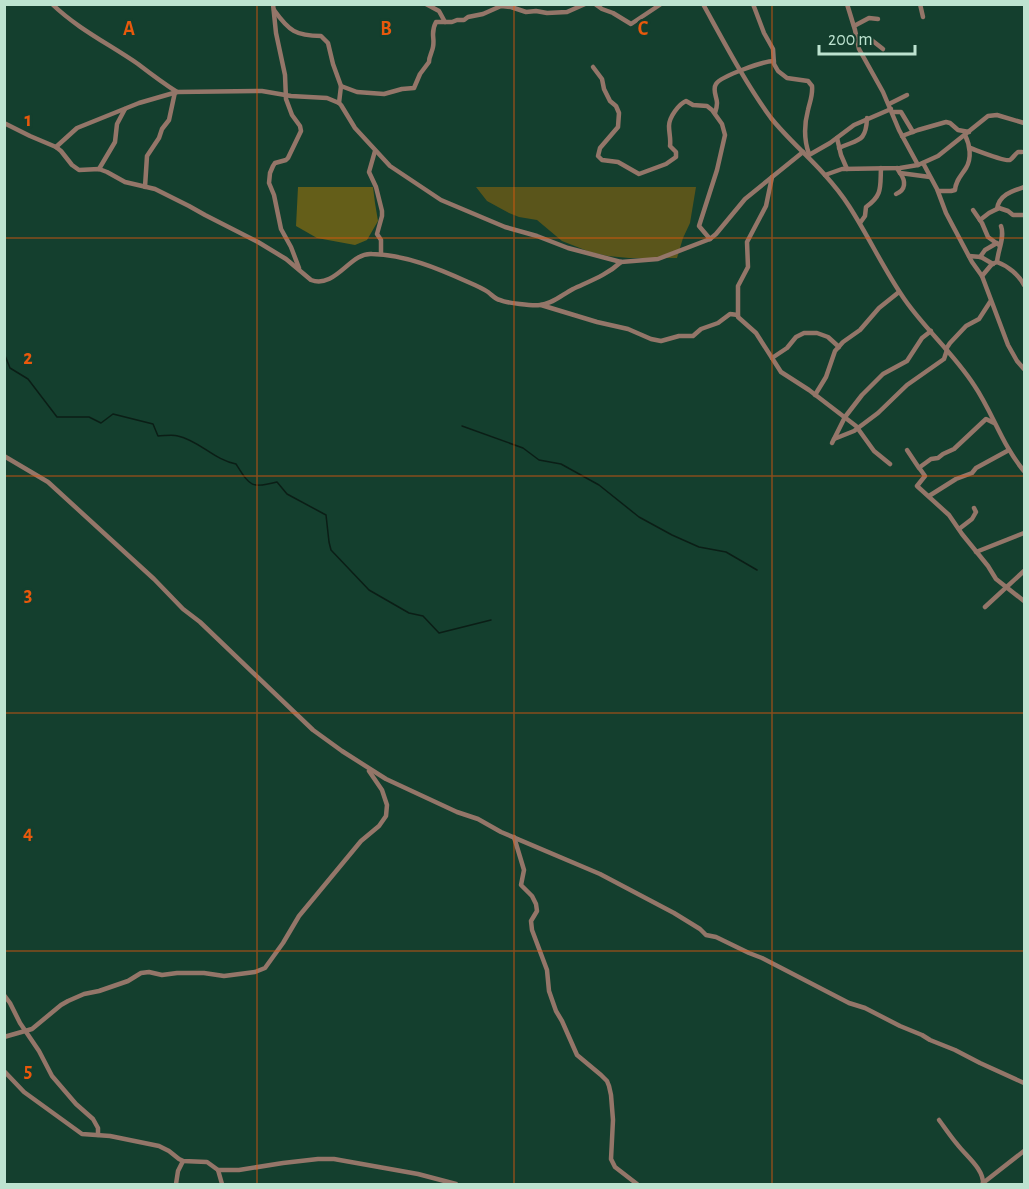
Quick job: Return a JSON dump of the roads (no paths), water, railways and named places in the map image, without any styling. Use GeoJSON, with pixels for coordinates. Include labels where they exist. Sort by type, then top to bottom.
{"type":"FeatureCollection","features":[{"type":"Feature","properties":{"kind":"street"},"geometry":{"type":"LineString","coordinates":[[52,4],[67,19],[176,92]]}},
{"type":"Feature","properties":{"kind":"street"},"geometry":{"type":"LineString","coordinates":[[426,4],[439,11],[445,22]]}},
{"type":"Feature","properties":{"kind":"street"},"geometry":{"type":"LineString","coordinates":[[341,86],[357,92],[384,94],[414,88],[429,62],[434,45],[432,36],[434,24],[439,22],[464,20],[501,6],[526,12],[547,13],[567,12],[585,4]]}},
{"type":"Feature","properties":{"kind":"street"},"geometry":{"type":"LineString","coordinates":[[595,4],[631,24],[661,4]]}},
{"type":"Feature","properties":{"kind":"street"},"geometry":{"type":"LineString","coordinates":[[645,4],[651,11]]}},
{"type":"Feature","properties":{"kind":"street"},"geometry":{"type":"LineString","coordinates":[[703,4],[741,71],[771,117],[841,195],[899,291],[975,386],[1009,450],[1024,471]]}},
{"type":"Feature","properties":{"kind":"street"},"geometry":{"type":"LineString","coordinates":[[753,4],[773,49],[775,68],[787,78],[808,81],[812,84],[812,95],[806,119],[806,154]]}},
{"type":"Feature","properties":{"kind":"street"},"geometry":{"type":"LineString","coordinates":[[847,4],[859,49],[889,104],[902,136],[930,177],[938,191],[942,206],[982,276],[1008,345],[1024,369]]}},
{"type":"Feature","properties":{"kind":"street"},"geometry":{"type":"LineString","coordinates":[[920,4],[923,17]]}},
{"type":"Feature","properties":{"kind":"street"},"geometry":{"type":"LineString","coordinates":[[272,6],[287,28],[309,37],[321,36],[328,43],[341,86],[339,103]]}},
{"type":"Feature","properties":{"kind":"street"},"geometry":{"type":"LineString","coordinates":[[272,6],[278,47],[284,65],[286,95],[289,108],[300,126],[301,133],[286,160],[275,163],[273,166],[269,183],[274,195],[281,229],[300,270]]}},
{"type":"Feature","properties":{"kind":"street"},"geometry":{"type":"LineString","coordinates":[[854,26],[869,18],[878,19]]}},
{"type":"Feature","properties":{"kind":"street"},"geometry":{"type":"LineString","coordinates":[[856,37],[869,38],[883,49]]}},
{"type":"Feature","properties":{"kind":"street"},"geometry":{"type":"LineString","coordinates":[[710,239],[699,224],[725,140],[724,130],[715,110],[717,102],[715,85],[759,63],[774,61]]}},
{"type":"Feature","properties":{"kind":"street"},"geometry":{"type":"LineString","coordinates":[[593,67],[603,79],[604,89],[619,113],[618,127],[600,148],[598,156],[618,162],[639,174],[666,164],[676,157],[670,146],[669,126],[670,120],[681,103],[707,106],[715,110]]}},
{"type":"Feature","properties":{"kind":"street"},"geometry":{"type":"LineString","coordinates":[[56,147],[77,128],[176,92],[262,91],[327,98],[339,103],[355,128],[390,166],[429,194],[452,206],[505,226],[568,248],[621,262],[658,259],[710,239],[745,199],[772,177],[867,118],[892,111],[901,112],[913,132]]}},
{"type":"Feature","properties":{"kind":"street"},"geometry":{"type":"LineString","coordinates":[[145,187],[147,156],[162,129],[170,120],[176,92]]}},
{"type":"Feature","properties":{"kind":"street"},"geometry":{"type":"LineString","coordinates":[[889,104],[907,95]]}},
{"type":"Feature","properties":{"kind":"street"},"geometry":{"type":"LineString","coordinates":[[99,169],[115,142],[117,124],[125,109]]}},
{"type":"Feature","properties":{"kind":"street"},"geometry":{"type":"LineString","coordinates":[[898,171],[938,156],[983,119],[993,115],[1024,123]]}},
{"type":"Feature","properties":{"kind":"street"},"geometry":{"type":"LineString","coordinates":[[839,148],[861,140],[866,130],[867,118]]}},
{"type":"Feature","properties":{"kind":"street"},"geometry":{"type":"LineString","coordinates":[[902,136],[946,122],[967,133]]}},
{"type":"Feature","properties":{"kind":"street"},"geometry":{"type":"LineString","coordinates":[[4,123],[56,147],[79,170],[99,169],[125,182],[155,189],[189,206],[258,242],[317,282],[325,281],[343,271],[363,255],[370,253],[432,266],[487,291],[503,302],[541,305],[552,302],[604,274],[621,262]]}},
{"type":"Feature","properties":{"kind":"street"},"geometry":{"type":"LineString","coordinates":[[938,191],[956,189],[957,180],[968,163],[970,148],[967,133]]}},
{"type":"Feature","properties":{"kind":"street"},"geometry":{"type":"LineString","coordinates":[[837,138],[847,169]]}},
{"type":"Feature","properties":{"kind":"street"},"geometry":{"type":"LineString","coordinates":[[970,148],[1007,160],[1016,153],[1022,152]]}},
{"type":"Feature","properties":{"kind":"street"},"geometry":{"type":"LineString","coordinates":[[375,151],[369,172],[376,187],[381,208],[382,216],[377,234],[382,242],[381,255]]}},
{"type":"Feature","properties":{"kind":"street"},"geometry":{"type":"LineString","coordinates":[[825,175],[837,170],[881,168],[930,177]]}},
{"type":"Feature","properties":{"kind":"street"},"geometry":{"type":"LineString","coordinates":[[860,224],[865,216],[866,207],[876,200],[881,168]]}},
{"type":"Feature","properties":{"kind":"street"},"geometry":{"type":"LineString","coordinates":[[897,194],[904,188],[903,177],[898,171]]}},
{"type":"Feature","properties":{"kind":"street"},"geometry":{"type":"LineString","coordinates":[[772,177],[766,206],[747,242],[748,267],[738,286],[738,315],[756,333],[778,369],[815,394],[858,428],[874,451],[890,464]]}},
{"type":"Feature","properties":{"kind":"street"},"geometry":{"type":"LineString","coordinates":[[997,209],[999,200],[1003,196],[1024,187]]}},
{"type":"Feature","properties":{"kind":"street"},"geometry":{"type":"LineString","coordinates":[[980,220],[997,209],[1006,210],[1014,215],[1024,214]]}},
{"type":"Feature","properties":{"kind":"street"},"geometry":{"type":"LineString","coordinates":[[973,210],[988,237],[998,244]]}},
{"type":"Feature","properties":{"kind":"street"},"geometry":{"type":"LineString","coordinates":[[982,276],[995,263],[998,244],[1003,236],[1001,226]]}},
{"type":"Feature","properties":{"kind":"street"},"geometry":{"type":"LineString","coordinates":[[980,257],[985,250],[998,244]]}},
{"type":"Feature","properties":{"kind":"street"},"geometry":{"type":"LineString","coordinates":[[969,256],[980,257],[1007,266],[1024,285]]}},
{"type":"Feature","properties":{"kind":"street"},"geometry":{"type":"LineString","coordinates":[[815,394],[823,384],[834,354],[843,342],[860,330],[879,308],[899,291]]}},
{"type":"Feature","properties":{"kind":"street"},"geometry":{"type":"LineString","coordinates":[[931,331],[922,338],[907,361],[883,374],[867,389],[845,417],[833,441],[858,428],[907,385],[943,360],[950,343],[966,326],[979,319],[990,302]]}},
{"type":"Feature","properties":{"kind":"street"},"geometry":{"type":"LineString","coordinates":[[541,305],[661,341],[679,336],[693,336],[701,329],[718,323],[730,314],[738,315]]}},
{"type":"Feature","properties":{"kind":"street"},"geometry":{"type":"LineString","coordinates":[[772,358],[787,348],[796,336],[804,333],[828,336],[839,347]]}},
{"type":"Feature","properties":{"kind":"street"},"geometry":{"type":"LineString","coordinates":[[919,468],[931,459],[938,458],[954,449],[986,419],[996,424]]}},
{"type":"Feature","properties":{"kind":"street"},"geometry":{"type":"LineString","coordinates":[[907,450],[925,476],[917,486],[949,515],[996,579],[1024,601]]}},
{"type":"Feature","properties":{"kind":"street"},"geometry":{"type":"LineString","coordinates":[[929,496],[1009,450]]}},
{"type":"Feature","properties":{"kind":"street"},"geometry":{"type":"LineString","coordinates":[[4,456],[48,482],[307,724],[366,767],[399,786],[612,880],[674,913],[706,935],[714,936],[762,958],[848,1002],[1024,1083]]}},
{"type":"Feature","properties":{"kind":"street"},"geometry":{"type":"LineString","coordinates":[[959,529],[973,518],[976,512],[974,508]]}},
{"type":"Feature","properties":{"kind":"street"},"geometry":{"type":"LineString","coordinates":[[976,552],[1024,533]]}},
{"type":"Feature","properties":{"kind":"street"},"geometry":{"type":"LineString","coordinates":[[985,607],[1024,571]]}},
{"type":"Feature","properties":{"kind":"street"},"geometry":{"type":"LineString","coordinates":[[4,1037],[34,1027],[61,1005],[84,994],[128,981],[141,973],[149,972],[160,975],[204,973],[224,976],[255,972],[265,968],[283,944],[299,916],[361,841],[379,826],[386,816],[387,805],[382,790],[366,767]]}},
{"type":"Feature","properties":{"kind":"street"},"geometry":{"type":"LineString","coordinates":[[514,837],[524,870],[521,885],[532,896],[536,904],[537,911],[531,921],[532,930],[547,970],[549,991],[555,1008],[577,1055],[607,1081],[612,1107],[611,1160],[615,1167],[637,1185]]}},
{"type":"Feature","properties":{"kind":"street"},"geometry":{"type":"LineString","coordinates":[[4,995],[52,1076],[96,1123],[98,1135]]}},
{"type":"Feature","properties":{"kind":"street"},"geometry":{"type":"LineString","coordinates":[[4,1071],[24,1092],[82,1134],[125,1138],[159,1146],[169,1150],[183,1161],[207,1162],[218,1170],[239,1170],[283,1163],[334,1160],[418,1174],[456,1185]]}},
{"type":"Feature","properties":{"kind":"street"},"geometry":{"type":"LineString","coordinates":[[939,1120],[978,1169],[983,1177],[982,1184]]}},
{"type":"Feature","properties":{"kind":"street"},"geometry":{"type":"LineString","coordinates":[[982,1184],[1024,1151]]}},
{"type":"Feature","properties":{"kind":"street"},"geometry":{"type":"LineString","coordinates":[[176,1185],[178,1171],[183,1161]]}},
{"type":"Feature","properties":{"kind":"street"},"geometry":{"type":"LineString","coordinates":[[218,1170],[222,1185]]}},
{"type":"Feature","properties":{"kind":"waterway"},"geometry":{"type":"LineString","coordinates":[[4,353],[10,368],[28,379],[57,417],[89,417],[101,423],[113,414],[153,424],[158,436],[173,435],[186,438],[221,459],[236,464],[252,484],[277,482],[287,494],[326,515],[331,550],[369,590],[409,613],[423,616],[439,633],[491,620]]}},
{"type":"Feature","properties":{"kind":"waterway"},"geometry":{"type":"LineString","coordinates":[[462,426],[523,448],[539,460],[561,464],[599,485],[639,517],[672,535],[699,547],[726,552],[757,570]]}}]}
